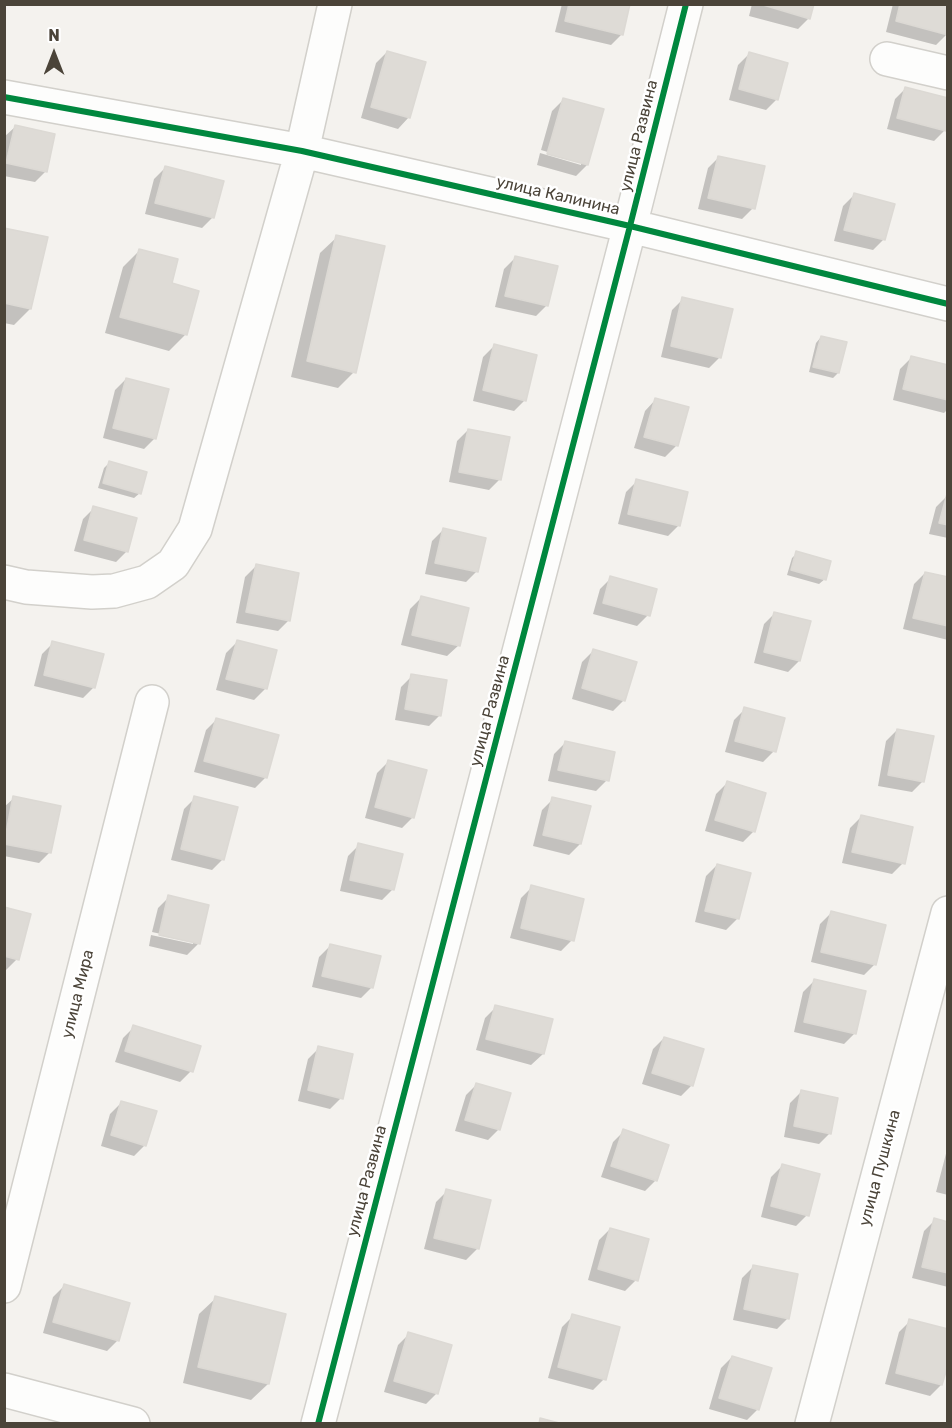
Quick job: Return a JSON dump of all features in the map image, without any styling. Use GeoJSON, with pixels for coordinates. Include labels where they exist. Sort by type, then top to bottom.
{"type":"FeatureCollection","features":[{"type":"Feature","properties":{"kind":"street"},"geometry":{"type":"LineString","coordinates":[[4,582],[92,592],[114,591],[147,582],[173,564],[195,529],[302,151],[334,4]]}},
{"type":"Feature","properties":{"kind":"street","name":"улица Развина"},"geometry":{"type":"LineString","coordinates":[[318,1424],[686,4]]}},
{"type":"Feature","properties":{"kind":"street"},"geometry":{"type":"LineString","coordinates":[[887,59],[948,73]]}},
{"type":"Feature","properties":{"kind":"street","name":"улица Калинина"},"geometry":{"type":"LineString","coordinates":[[4,98],[302,151],[630,226],[948,304]]}},
{"type":"Feature","properties":{"kind":"street","name":"улица Мира"},"geometry":{"type":"LineString","coordinates":[[4,1286],[152,702]]}},
{"type":"Feature","properties":{"kind":"street","name":"улица Пушкина"},"geometry":{"type":"LineString","coordinates":[[812,1424],[948,914]]}},
{"type":"Feature","properties":{"kind":"street"},"geometry":{"type":"LineString","coordinates":[[4,1390],[133,1424]]}},
{"type":"Feature","properties":{"kind":"building"},"geometry":{"type":"Polygon","coordinates":[[[569,4],[630,4],[623,35],[565,21],[569,4]]]}},
{"type":"Feature","properties":{"kind":"building"},"geometry":{"type":"Polygon","coordinates":[[[760,4],[814,4],[810,19],[760,4]]]}},
{"type":"Feature","properties":{"kind":"building"},"geometry":{"type":"Polygon","coordinates":[[[900,4],[948,4],[948,35],[896,21],[900,4]]]}},
{"type":"Feature","properties":{"kind":"building"},"geometry":{"type":"Polygon","coordinates":[[[387,51],[426,62],[410,118],[371,107],[387,51]]]}},
{"type":"Feature","properties":{"kind":"building"},"geometry":{"type":"Polygon","coordinates":[[[749,52],[788,63],[778,100],[739,89],[749,52]]]}},
{"type":"Feature","properties":{"kind":"building"},"geometry":{"type":"Polygon","coordinates":[[[905,87],[948,98],[946,131],[897,118],[905,87]]]}},
{"type":"Feature","properties":{"kind":"building"},"geometry":{"type":"Polygon","coordinates":[[[563,98],[604,109],[588,165],[547,154],[563,98]]]}},
{"type":"Feature","properties":{"kind":"building"},"geometry":{"type":"Polygon","coordinates":[[[15,125],[55,134],[47,172],[6,163],[15,125]]]}},
{"type":"Feature","properties":{"kind":"building"},"geometry":{"type":"Polygon","coordinates":[[[718,156],[765,166],[755,209],[708,198],[718,156]]]}},
{"type":"Feature","properties":{"kind":"building"},"geometry":{"type":"Polygon","coordinates":[[[165,166],[224,181],[214,218],[155,203],[165,166]]]}},
{"type":"Feature","properties":{"kind":"building"},"geometry":{"type":"Polygon","coordinates":[[[854,193],[895,204],[885,240],[844,230],[854,193]]]}},
{"type":"Feature","properties":{"kind":"building"},"geometry":{"type":"Polygon","coordinates":[[[4,228],[48,237],[31,309],[4,303],[4,228]]]}},
{"type":"Feature","properties":{"kind":"building"},"geometry":{"type":"Polygon","coordinates":[[[336,235],[385,246],[356,373],[307,361],[336,235]]]}},
{"type":"Feature","properties":{"kind":"building"},"geometry":{"type":"Polygon","coordinates":[[[139,249],[178,259],[172,283],[199,291],[187,335],[120,317],[139,249]]]}},
{"type":"Feature","properties":{"kind":"building"},"geometry":{"type":"Polygon","coordinates":[[[515,256],[558,266],[548,306],[505,296],[515,256]]]}},
{"type":"Feature","properties":{"kind":"building"},"geometry":{"type":"Polygon","coordinates":[[[682,297],[733,309],[721,358],[671,346],[682,297]]]}},
{"type":"Feature","properties":{"kind":"building"},"geometry":{"type":"Polygon","coordinates":[[[821,336],[847,342],[839,373],[813,367],[821,336]]]}},
{"type":"Feature","properties":{"kind":"building"},"geometry":{"type":"Polygon","coordinates":[[[494,344],[537,355],[526,401],[483,390],[494,344]]]}},
{"type":"Feature","properties":{"kind":"building"},"geometry":{"type":"Polygon","coordinates":[[[911,356],[948,365],[948,400],[903,389],[911,356]]]}},
{"type":"Feature","properties":{"kind":"building"},"geometry":{"type":"Polygon","coordinates":[[[126,378],[169,389],[156,439],[113,428],[126,378]]]}},
{"type":"Feature","properties":{"kind":"building"},"geometry":{"type":"Polygon","coordinates":[[[655,398],[689,407],[678,446],[644,437],[655,398]]]}},
{"type":"Feature","properties":{"kind":"building"},"geometry":{"type":"Polygon","coordinates":[[[468,429],[510,437],[501,480],[459,472],[468,429]]]}},
{"type":"Feature","properties":{"kind":"building"},"geometry":{"type":"Polygon","coordinates":[[[109,461],[147,472],[141,494],[103,483],[109,461]]]}},
{"type":"Feature","properties":{"kind":"building"},"geometry":{"type":"Polygon","coordinates":[[[636,479],[688,492],[680,526],[628,514],[636,479]]]}},
{"type":"Feature","properties":{"kind":"building"},"geometry":{"type":"Polygon","coordinates":[[[948,494],[948,525],[939,523],[948,494]]]}},
{"type":"Feature","properties":{"kind":"building"},"geometry":{"type":"Polygon","coordinates":[[[93,506],[137,518],[128,552],[84,540],[93,506]]]}},
{"type":"Feature","properties":{"kind":"building"},"geometry":{"type":"Polygon","coordinates":[[[443,528],[486,538],[478,572],[435,563],[443,528]]]}},
{"type":"Feature","properties":{"kind":"building"},"geometry":{"type":"Polygon","coordinates":[[[796,551],[831,561],[826,580],[791,570],[796,551]]]}},
{"type":"Feature","properties":{"kind":"building"},"geometry":{"type":"Polygon","coordinates":[[[256,564],[299,573],[290,621],[246,612],[256,564]]]}},
{"type":"Feature","properties":{"kind":"building"},"geometry":{"type":"Polygon","coordinates":[[[925,572],[948,577],[948,626],[913,618],[925,572]]]}},
{"type":"Feature","properties":{"kind":"building"},"geometry":{"type":"Polygon","coordinates":[[[610,576],[657,589],[650,616],[603,603],[610,576]]]}},
{"type":"Feature","properties":{"kind":"building"},"geometry":{"type":"Polygon","coordinates":[[[421,596],[469,608],[460,646],[412,635],[421,596]]]}},
{"type":"Feature","properties":{"kind":"building"},"geometry":{"type":"Polygon","coordinates":[[[774,612],[811,621],[800,661],[764,652],[774,612]]]}},
{"type":"Feature","properties":{"kind":"building"},"geometry":{"type":"Polygon","coordinates":[[[237,640],[277,650],[267,689],[226,679],[237,640]]]}},
{"type":"Feature","properties":{"kind":"building"},"geometry":{"type":"Polygon","coordinates":[[[52,641],[104,654],[95,688],[44,675],[52,641]]]}},
{"type":"Feature","properties":{"kind":"building"},"geometry":{"type":"Polygon","coordinates":[[[593,649],[637,662],[625,701],[582,688],[593,649]]]}},
{"type":"Feature","properties":{"kind":"building"},"geometry":{"type":"Polygon","coordinates":[[[411,674],[447,680],[441,716],[405,709],[411,674]]]}},
{"type":"Feature","properties":{"kind":"building"},"geometry":{"type":"Polygon","coordinates":[[[744,707],[785,718],[776,752],[735,741],[744,707]]]}},
{"type":"Feature","properties":{"kind":"building"},"geometry":{"type":"Polygon","coordinates":[[[216,718],[279,735],[267,778],[204,761],[216,718]]]}},
{"type":"Feature","properties":{"kind":"building"},"geometry":{"type":"Polygon","coordinates":[[[897,729],[934,736],[924,782],[888,775],[897,729]]]}},
{"type":"Feature","properties":{"kind":"building"},"geometry":{"type":"Polygon","coordinates":[[[565,741],[615,752],[609,781],[558,770],[565,741]]]}},
{"type":"Feature","properties":{"kind":"building"},"geometry":{"type":"Polygon","coordinates":[[[388,760],[427,770],[414,818],[375,807],[388,760]]]}},
{"type":"Feature","properties":{"kind":"building"},"geometry":{"type":"Polygon","coordinates":[[[727,781],[766,793],[755,832],[715,820],[727,781]]]}},
{"type":"Feature","properties":{"kind":"building"},"geometry":{"type":"Polygon","coordinates":[[[13,796],[61,806],[51,853],[4,844],[13,796]]]}},
{"type":"Feature","properties":{"kind":"building"},"geometry":{"type":"Polygon","coordinates":[[[194,796],[238,807],[224,860],[181,849],[194,796]]]}},
{"type":"Feature","properties":{"kind":"building"},"geometry":{"type":"Polygon","coordinates":[[[552,797],[591,806],[581,844],[543,835],[552,797]]]}},
{"type":"Feature","properties":{"kind":"building"},"geometry":{"type":"Polygon","coordinates":[[[861,815],[913,827],[905,864],[852,852],[861,815]]]}},
{"type":"Feature","properties":{"kind":"building"},"geometry":{"type":"Polygon","coordinates":[[[358,843],[403,854],[394,890],[350,880],[358,843]]]}},
{"type":"Feature","properties":{"kind":"building"},"geometry":{"type":"Polygon","coordinates":[[[717,864],[751,873],[739,919],[705,911],[717,864]]]}},
{"type":"Feature","properties":{"kind":"building"},"geometry":{"type":"Polygon","coordinates":[[[531,885],[584,899],[574,941],[521,928],[531,885]]]}},
{"type":"Feature","properties":{"kind":"building"},"geometry":{"type":"Polygon","coordinates":[[[168,895],[209,905],[200,944],[159,935],[168,895]]]}},
{"type":"Feature","properties":{"kind":"building"},"geometry":{"type":"Polygon","coordinates":[[[4,907],[31,914],[19,960],[4,956],[4,907]]]}},
{"type":"Feature","properties":{"kind":"building"},"geometry":{"type":"Polygon","coordinates":[[[831,911],[886,925],[876,965],[821,952],[831,911]]]}},
{"type":"Feature","properties":{"kind":"building"},"geometry":{"type":"Polygon","coordinates":[[[330,944],[381,956],[373,988],[322,976],[330,944]]]}},
{"type":"Feature","properties":{"kind":"building"},"geometry":{"type":"Polygon","coordinates":[[[814,979],[866,991],[856,1034],[804,1022],[814,979]]]}},
{"type":"Feature","properties":{"kind":"building"},"geometry":{"type":"Polygon","coordinates":[[[495,1005],[553,1019],[544,1054],[486,1039],[495,1005]]]}},
{"type":"Feature","properties":{"kind":"building"},"geometry":{"type":"Polygon","coordinates":[[[133,1025],[201,1046],[193,1072],[125,1051],[133,1025]]]}},
{"type":"Feature","properties":{"kind":"building"},"geometry":{"type":"Polygon","coordinates":[[[664,1037],[704,1049],[693,1086],[652,1073],[664,1037]]]}},
{"type":"Feature","properties":{"kind":"building"},"geometry":{"type":"Polygon","coordinates":[[[318,1046],[353,1054],[343,1099],[308,1090],[318,1046]]]}},
{"type":"Feature","properties":{"kind":"building"},"geometry":{"type":"Polygon","coordinates":[[[476,1083],[511,1093],[500,1130],[465,1120],[476,1083]]]}},
{"type":"Feature","properties":{"kind":"building"},"geometry":{"type":"Polygon","coordinates":[[[801,1090],[838,1098],[831,1134],[794,1126],[801,1090]]]}},
{"type":"Feature","properties":{"kind":"building"},"geometry":{"type":"Polygon","coordinates":[[[121,1101],[157,1111],[146,1146],[111,1135],[121,1101]]]}},
{"type":"Feature","properties":{"kind":"building"},"geometry":{"type":"Polygon","coordinates":[[[623,1129],[669,1145],[657,1181],[611,1166],[623,1129]]]}},
{"type":"Feature","properties":{"kind":"building"},"geometry":{"type":"Polygon","coordinates":[[[782,1164],[820,1174],[809,1216],[771,1206],[782,1164]]]}},
{"type":"Feature","properties":{"kind":"building"},"geometry":{"type":"Polygon","coordinates":[[[446,1189],[491,1200],[479,1249],[434,1238],[446,1189]]]}},
{"type":"Feature","properties":{"kind":"building"},"geometry":{"type":"Polygon","coordinates":[[[934,1218],[948,1222],[948,1273],[922,1267],[934,1218]]]}},
{"type":"Feature","properties":{"kind":"building"},"geometry":{"type":"Polygon","coordinates":[[[610,1228],[649,1239],[638,1281],[598,1269],[610,1228]]]}},
{"type":"Feature","properties":{"kind":"building"},"geometry":{"type":"Polygon","coordinates":[[[753,1265],[798,1274],[789,1319],[744,1309],[753,1265]]]}},
{"type":"Feature","properties":{"kind":"building"},"geometry":{"type":"Polygon","coordinates":[[[64,1284],[130,1303],[119,1341],[53,1322],[64,1284]]]}},
{"type":"Feature","properties":{"kind":"building"},"geometry":{"type":"Polygon","coordinates":[[[215,1296],[286,1314],[269,1384],[198,1367],[215,1296]]]}},
{"type":"Feature","properties":{"kind":"building"},"geometry":{"type":"Polygon","coordinates":[[[572,1314],[620,1327],[606,1380],[558,1367],[572,1314]]]}},
{"type":"Feature","properties":{"kind":"building"},"geometry":{"type":"Polygon","coordinates":[[[909,1319],[948,1329],[948,1365],[942,1385],[896,1373],[909,1319]]]}},
{"type":"Feature","properties":{"kind":"building"},"geometry":{"type":"Polygon","coordinates":[[[408,1332],[452,1345],[438,1394],[394,1381],[408,1332]]]}},
{"type":"Feature","properties":{"kind":"building"},"geometry":{"type":"Polygon","coordinates":[[[732,1356],[772,1368],[759,1410],[719,1398],[732,1356]]]}},
{"type":"Feature","properties":{"kind":"building"},"geometry":{"type":"Polygon","coordinates":[[[540,1418],[563,1424],[539,1424],[540,1418]]]}},
{"type":"Feature","properties":{"kind":"cycle path"},"geometry":{"type":"LineString","coordinates":[[318,1424],[686,4]]}},
{"type":"Feature","properties":{"kind":"cycle path"},"geometry":{"type":"LineString","coordinates":[[4,97],[302,151],[630,226],[948,304]]}}]}
